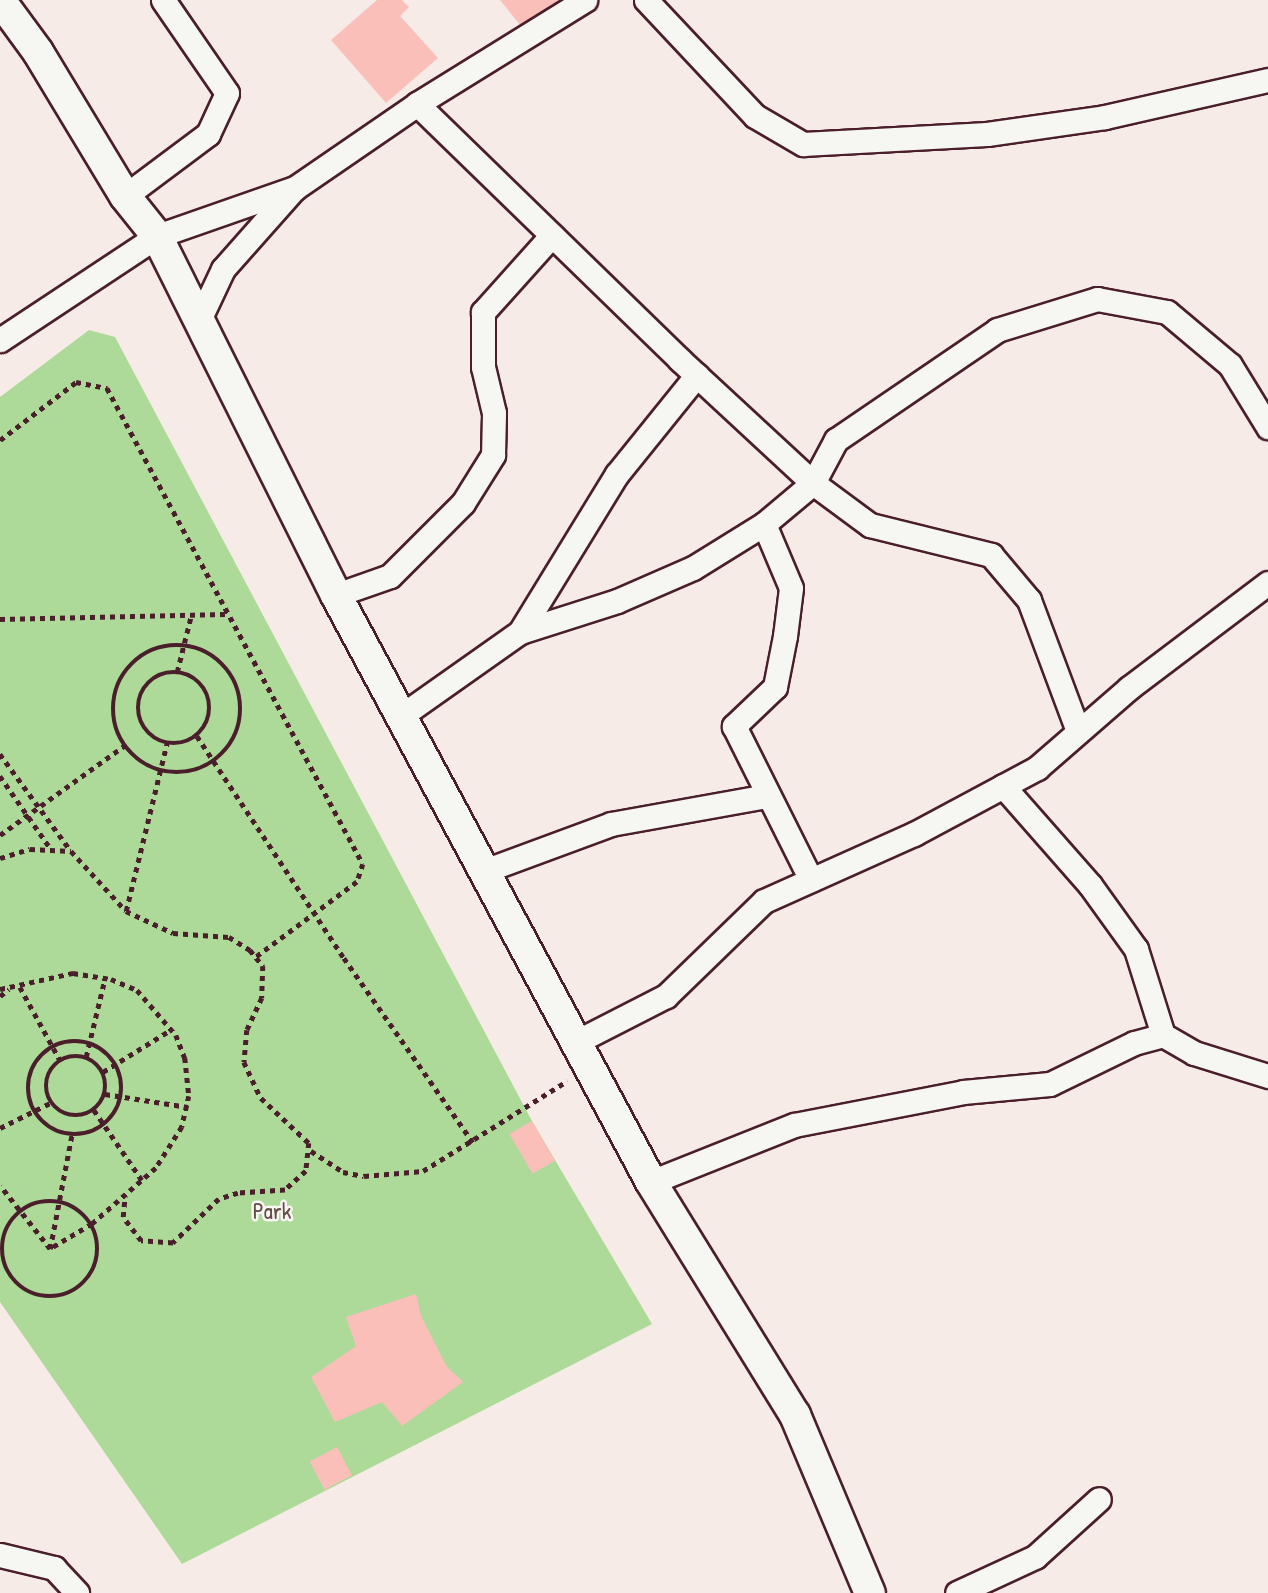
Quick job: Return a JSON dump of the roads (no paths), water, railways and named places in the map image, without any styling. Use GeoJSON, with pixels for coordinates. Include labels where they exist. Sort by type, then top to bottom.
{"type":"FeatureCollection","features":[{"type":"Feature","properties":{"kind":"street"},"geometry":{"type":"LineString","coordinates":[[0,0],[38,52],[125,196],[157,236],[336,595],[651,1182],[795,1415],[870,1593]]}},
{"type":"Feature","properties":{"kind":"street"},"geometry":{"type":"LineString","coordinates":[[125,196],[208,134],[227,93],[163,0]]}},
{"type":"Feature","properties":{"kind":"street"},"geometry":{"type":"LineString","coordinates":[[199,320],[223,269],[295,188],[417,104],[585,0]]}},
{"type":"Feature","properties":{"kind":"street"},"geometry":{"type":"LineString","coordinates":[[646,0],[755,116],[803,144],[987,134],[1105,117],[1268,80]]}},
{"type":"Feature","properties":{"kind":"street"},"geometry":{"type":"LineString","coordinates":[[417,104],[696,374],[813,483],[870,525],[991,555],[1029,600],[1078,732]]}},
{"type":"Feature","properties":{"kind":"street"},"geometry":{"type":"LineString","coordinates":[[0,340],[157,236],[295,188]]}},
{"type":"Feature","properties":{"kind":"street"},"geometry":{"type":"LineString","coordinates":[[336,595],[390,576],[463,503],[493,456],[494,413],[483,367],[483,312],[552,235]]}},
{"type":"Feature","properties":{"kind":"street"},"geometry":{"type":"LineString","coordinates":[[401,716],[520,632],[617,601],[694,568],[764,524],[813,483],[836,440],[997,330],[1097,299],[1167,312],[1230,365],[1268,427]]}},
{"type":"Feature","properties":{"kind":"street"},"geometry":{"type":"LineString","coordinates":[[520,632],[617,474],[696,374]]}},
{"type":"Feature","properties":{"kind":"street"},"geometry":{"type":"LineString","coordinates":[[764,524],[791,588],[785,636],[775,687],[734,726],[766,796],[811,880]]}},
{"type":"Feature","properties":{"kind":"street"},"geometry":{"type":"LineString","coordinates":[[582,1054],[666,996],[764,901],[914,834],[1037,768],[1217,618],[1268,583]]}},
{"type":"Feature","properties":{"kind":"street"},"geometry":{"type":"LineString","coordinates":[[1003,786],[1090,885],[1136,949],[1163,1035],[1194,1054],[1268,1076]]}},
{"type":"Feature","properties":{"kind":"street"},"geometry":{"type":"LineString","coordinates":[[484,871],[611,824],[766,796]]}},
{"type":"Feature","properties":{"kind":"street"},"geometry":{"type":"LineString","coordinates":[[651,1182],[794,1125],[962,1091],[1050,1084],[1134,1043],[1163,1035]]}},
{"type":"Feature","properties":{"kind":"street"},"geometry":{"type":"LineString","coordinates":[[957,1593],[1035,1557],[1099,1499]]}},
{"type":"Feature","properties":{"kind":"street"},"geometry":{"type":"LineString","coordinates":[[0,1555],[54,1568],[77,1593]]}},
{"type":"Feature","properties":{"kind":"park label","name":"Park"},"geometry":{"type":"Point","coordinates":[272,1211]}}]}
